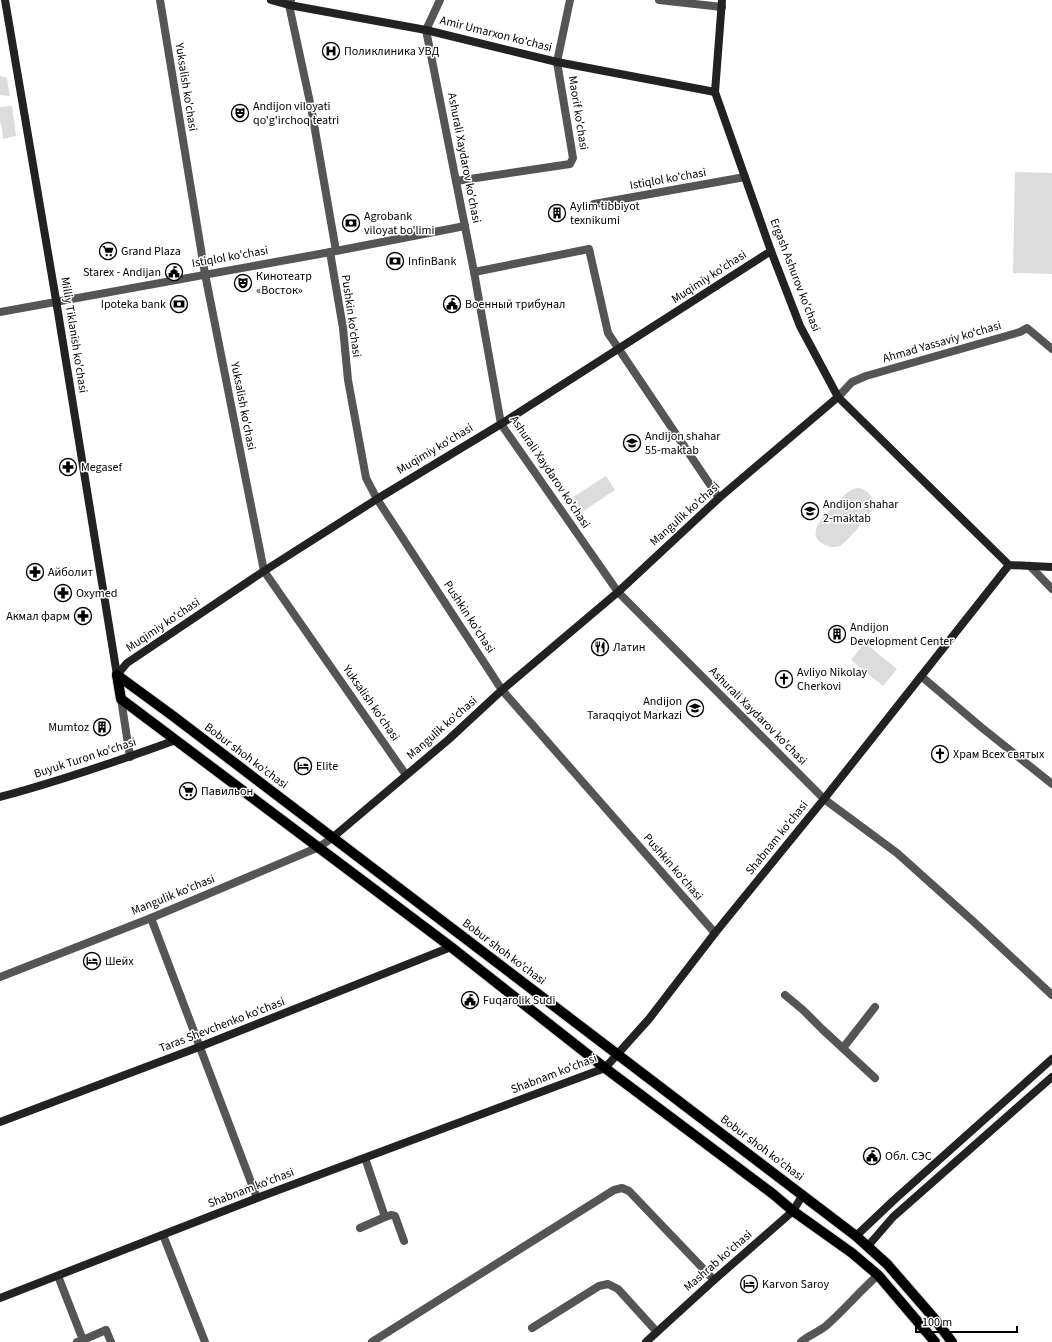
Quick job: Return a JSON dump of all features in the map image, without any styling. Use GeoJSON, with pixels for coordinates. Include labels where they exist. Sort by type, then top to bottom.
{"type":"FeatureCollection","features":[{"type":"Feature","properties":{"kind":"main road"},"geometry":{"type":"LineString","coordinates":[[117,675],[121,699],[451,947],[605,1068],[773,1194],[793,1211],[852,1253],[878,1275],[935,1342]]}},
{"type":"Feature","properties":{"kind":"main road","name":"Bobur shoh ko'chasi"},"geometry":{"type":"LineString","coordinates":[[117,675],[173,716],[856,1236],[887,1264],[933,1317],[952,1342]]}},
{"type":"Feature","properties":{"kind":"street","name":"Milliy Tiklanish ko'chasi"},"geometry":{"type":"LineString","coordinates":[[5,0],[56,300],[117,675]]}},
{"type":"Feature","properties":{"kind":"street","name":"Yuksalish ko'chasi"},"geometry":{"type":"LineString","coordinates":[[160,0],[205,274],[264,571],[406,775]]}},
{"type":"Feature","properties":{"kind":"street","name":"Amir Umarxon ko'chasi"},"geometry":{"type":"LineString","coordinates":[[271,0],[290,2],[426,30],[557,62],[715,92]]}},
{"type":"Feature","properties":{"kind":"street"},"geometry":{"type":"LineString","coordinates":[[426,30],[440,0]]}},
{"type":"Feature","properties":{"kind":"street","name":"Maorif ko'chasi"},"geometry":{"type":"LineString","coordinates":[[456,181],[570,164],[573,158],[557,62],[570,0]]}},
{"type":"Feature","properties":{"kind":"street"},"geometry":{"type":"LineString","coordinates":[[659,0],[722,3]]}},
{"type":"Feature","properties":{"kind":"street","name":"Pushkin ko'chasi"},"geometry":{"type":"LineString","coordinates":[[290,2],[311,107],[333,251],[349,388],[366,478],[377,499],[502,690],[715,933]]}},
{"type":"Feature","properties":{"kind":"street","name":"Ergash Ashurov ko'chasi"},"geometry":{"type":"LineString","coordinates":[[722,3],[715,92],[771,251],[800,326],[838,397],[1008,565]]}},
{"type":"Feature","properties":{"kind":"street","name":"Ashurali Xaydarov ko'chasi"},"geometry":{"type":"LineString","coordinates":[[426,30],[474,272],[501,424],[618,592],[824,799],[897,853],[1052,995]]}},
{"type":"Feature","properties":{"kind":"street","name":"Istiqlol ko'chasi"},"geometry":{"type":"LineString","coordinates":[[594,204],[745,177]]}},
{"type":"Feature","properties":{"kind":"street","name":"Istiqlol ko'chasi"},"geometry":{"type":"LineString","coordinates":[[0,312],[56,300],[465,226]]}},
{"type":"Feature","properties":{"kind":"street"},"geometry":{"type":"LineString","coordinates":[[474,272],[589,249],[608,333],[719,498]]}},
{"type":"Feature","properties":{"kind":"street","name":"Muqimiy ko'chasi"},"geometry":{"type":"LineString","coordinates":[[117,675],[127,663],[264,571],[377,499],[501,424],[771,251]]}},
{"type":"Feature","properties":{"kind":"street","name":"Ahmad Yassaviy koʻchasi"},"geometry":{"type":"LineString","coordinates":[[838,397],[852,382],[866,376],[1020,332],[1027,328],[1052,349]]}},
{"type":"Feature","properties":{"kind":"street","name":"Mangulik ko'chasi"},"geometry":{"type":"LineString","coordinates":[[0,977],[151,918],[319,847],[332,838],[448,740],[502,690],[618,592],[719,498],[838,397]]}},
{"type":"Feature","properties":{"kind":"street"},"geometry":{"type":"LineString","coordinates":[[1008,565],[1052,567]]}},
{"type":"Feature","properties":{"kind":"street","name":"Shabnam ko'chasi"},"geometry":{"type":"LineString","coordinates":[[0,1298],[257,1198],[605,1068],[649,1019],[715,933],[922,676],[1008,565]]}},
{"type":"Feature","properties":{"kind":"street"},"geometry":{"type":"LineString","coordinates":[[1030,566],[1052,589]]}},
{"type":"Feature","properties":{"kind":"street"},"geometry":{"type":"LineString","coordinates":[[922,676],[981,727],[1052,784]]}},
{"type":"Feature","properties":{"kind":"street"},"geometry":{"type":"LineString","coordinates":[[121,699],[130,757]]}},
{"type":"Feature","properties":{"kind":"street","name":"Buyuk Turon ko'chasi"},"geometry":{"type":"LineString","coordinates":[[0,797],[130,757],[176,740]]}},
{"type":"Feature","properties":{"kind":"street"},"geometry":{"type":"LineString","coordinates":[[151,918],[257,1198]]}},
{"type":"Feature","properties":{"kind":"street","name":"Taras Shevchenko ko'chasi"},"geometry":{"type":"LineString","coordinates":[[0,1122],[199,1047],[451,947]]}},
{"type":"Feature","properties":{"kind":"street"},"geometry":{"type":"LineString","coordinates":[[785,995],[875,1078]]}},
{"type":"Feature","properties":{"kind":"street"},"geometry":{"type":"LineString","coordinates":[[843,1048],[875,1007]]}},
{"type":"Feature","properties":{"kind":"street"},"geometry":{"type":"LineString","coordinates":[[856,1236],[894,1200],[1052,1059]]}},
{"type":"Feature","properties":{"kind":"street"},"geometry":{"type":"LineString","coordinates":[[1045,1065],[1052,1073]]}},
{"type":"Feature","properties":{"kind":"street"},"geometry":{"type":"LineString","coordinates":[[868,1246],[893,1217],[1052,1077]]}},
{"type":"Feature","properties":{"kind":"street"},"geometry":{"type":"LineString","coordinates":[[365,1158],[386,1217]]}},
{"type":"Feature","properties":{"kind":"street"},"geometry":{"type":"LineString","coordinates":[[372,1342],[614,1190],[622,1188],[629,1191],[714,1280]]}},
{"type":"Feature","properties":{"kind":"street","name":"Mashrab ko'chasi"},"geometry":{"type":"LineString","coordinates":[[646,1342],[793,1211],[802,1196]]}},
{"type":"Feature","properties":{"kind":"street"},"geometry":{"type":"LineString","coordinates":[[360,1228],[391,1215],[395,1216],[404,1241]]}},
{"type":"Feature","properties":{"kind":"street"},"geometry":{"type":"LineString","coordinates":[[163,1235],[205,1342]]}},
{"type":"Feature","properties":{"kind":"street"},"geometry":{"type":"LineString","coordinates":[[800,1342],[808,1335],[826,1326],[862,1289],[878,1275]]}},
{"type":"Feature","properties":{"kind":"street"},"geometry":{"type":"LineString","coordinates":[[58,1276],[80,1341],[106,1330],[111,1342]]}},
{"type":"Feature","properties":{"kind":"street"},"geometry":{"type":"LineString","coordinates":[[532,1328],[599,1286],[608,1284],[618,1289],[657,1332]]}},
{"type":"Feature","properties":{"kind":"shaded area"},"geometry":{"type":"Polygon","coordinates":[[[0,76],[7,78],[10,96],[0,95],[0,76]]]}},
{"type":"Feature","properties":{"kind":"shaded area"},"geometry":{"type":"Polygon","coordinates":[[[12,106],[16,136],[3,139],[0,122],[0,107],[12,106]]]}},
{"type":"Feature","properties":{"kind":"shaded area"},"geometry":{"type":"Polygon","coordinates":[[[1015,172],[1052,173],[1052,274],[1013,273],[1015,172]]]}},
{"type":"Feature","properties":{"kind":"shaded area"},"geometry":{"type":"Polygon","coordinates":[[[606,476],[615,490],[582,512],[573,497],[606,476]]]}},
{"type":"Feature","properties":{"kind":"shaded area"},"geometry":{"type":"Polygon","coordinates":[[[858,488],[862,489],[871,496],[874,506],[873,510],[852,535],[840,546],[832,547],[825,545],[819,541],[816,536],[818,525],[826,514],[845,495],[851,490],[858,488]]]}},
{"type":"Feature","properties":{"kind":"shaded area"},"geometry":{"type":"Polygon","coordinates":[[[865,643],[897,669],[883,686],[851,660],[865,643]]]}},
{"type":"Feature","properties":{"kind":"place","name":"Поликлиника УВД"},"geometry":{"type":"Point","coordinates":[331,51]}},
{"type":"Feature","properties":{"kind":"place","name":"Andijon viloyati qo'g'irchoq teatri"},"geometry":{"type":"Point","coordinates":[240,113]}},
{"type":"Feature","properties":{"kind":"place","name":"Aylim tibbiyot texnikumi"},"geometry":{"type":"Point","coordinates":[557,213]}},
{"type":"Feature","properties":{"kind":"place","name":"Agrobank viloyat bo'limi"},"geometry":{"type":"Point","coordinates":[351,223]}},
{"type":"Feature","properties":{"kind":"place","name":"Grand Plaza"},"geometry":{"type":"Point","coordinates":[108,251]}},
{"type":"Feature","properties":{"kind":"place","name":"InfinBank"},"geometry":{"type":"Point","coordinates":[395,261]}},
{"type":"Feature","properties":{"kind":"place","name":"Starex - Andijan"},"geometry":{"type":"Point","coordinates":[174,272]}},
{"type":"Feature","properties":{"kind":"place","name":"Кинотеатр «Восток»"},"geometry":{"type":"Point","coordinates":[243,283]}},
{"type":"Feature","properties":{"kind":"place","name":"Ipoteka bank"},"geometry":{"type":"Point","coordinates":[179,304]}},
{"type":"Feature","properties":{"kind":"place","name":"Военный трибунал"},"geometry":{"type":"Point","coordinates":[452,304]}},
{"type":"Feature","properties":{"kind":"place","name":"Andijon shahar 55-maktab"},"geometry":{"type":"Point","coordinates":[632,443]}},
{"type":"Feature","properties":{"kind":"place","name":"Megasef"},"geometry":{"type":"Point","coordinates":[68,467]}},
{"type":"Feature","properties":{"kind":"place","name":"Andijon shahar 2-maktab"},"geometry":{"type":"Point","coordinates":[810,511]}},
{"type":"Feature","properties":{"kind":"place","name":"Айболит"},"geometry":{"type":"Point","coordinates":[35,572]}},
{"type":"Feature","properties":{"kind":"place","name":"Oxymed"},"geometry":{"type":"Point","coordinates":[63,593]}},
{"type":"Feature","properties":{"kind":"place","name":"Акмал фарм"},"geometry":{"type":"Point","coordinates":[83,616]}},
{"type":"Feature","properties":{"kind":"place","name":"Andijon Development Center"},"geometry":{"type":"Point","coordinates":[837,634]}},
{"type":"Feature","properties":{"kind":"place","name":"Латин"},"geometry":{"type":"Point","coordinates":[600,647]}},
{"type":"Feature","properties":{"kind":"place","name":"Avliyo Nikolay Cherkovi"},"geometry":{"type":"Point","coordinates":[784,679]}},
{"type":"Feature","properties":{"kind":"place","name":"Andijon Taraqqiyot Markazi"},"geometry":{"type":"Point","coordinates":[695,708]}},
{"type":"Feature","properties":{"kind":"place","name":"Mumtoz"},"geometry":{"type":"Point","coordinates":[102,727]}},
{"type":"Feature","properties":{"kind":"place","name":"Храм Всех святых"},"geometry":{"type":"Point","coordinates":[940,754]}},
{"type":"Feature","properties":{"kind":"place","name":"Elite"},"geometry":{"type":"Point","coordinates":[303,766]}},
{"type":"Feature","properties":{"kind":"place","name":"Павильон"},"geometry":{"type":"Point","coordinates":[188,791]}},
{"type":"Feature","properties":{"kind":"place","name":"Шейх"},"geometry":{"type":"Point","coordinates":[92,961]}},
{"type":"Feature","properties":{"kind":"place","name":"Fuqarolik Sudi"},"geometry":{"type":"Point","coordinates":[470,1000]}},
{"type":"Feature","properties":{"kind":"place","name":"Обл. СЭС"},"geometry":{"type":"Point","coordinates":[872,1156]}},
{"type":"Feature","properties":{"kind":"place","name":"Karvon Saroy"},"geometry":{"type":"Point","coordinates":[749,1284]}}]}
